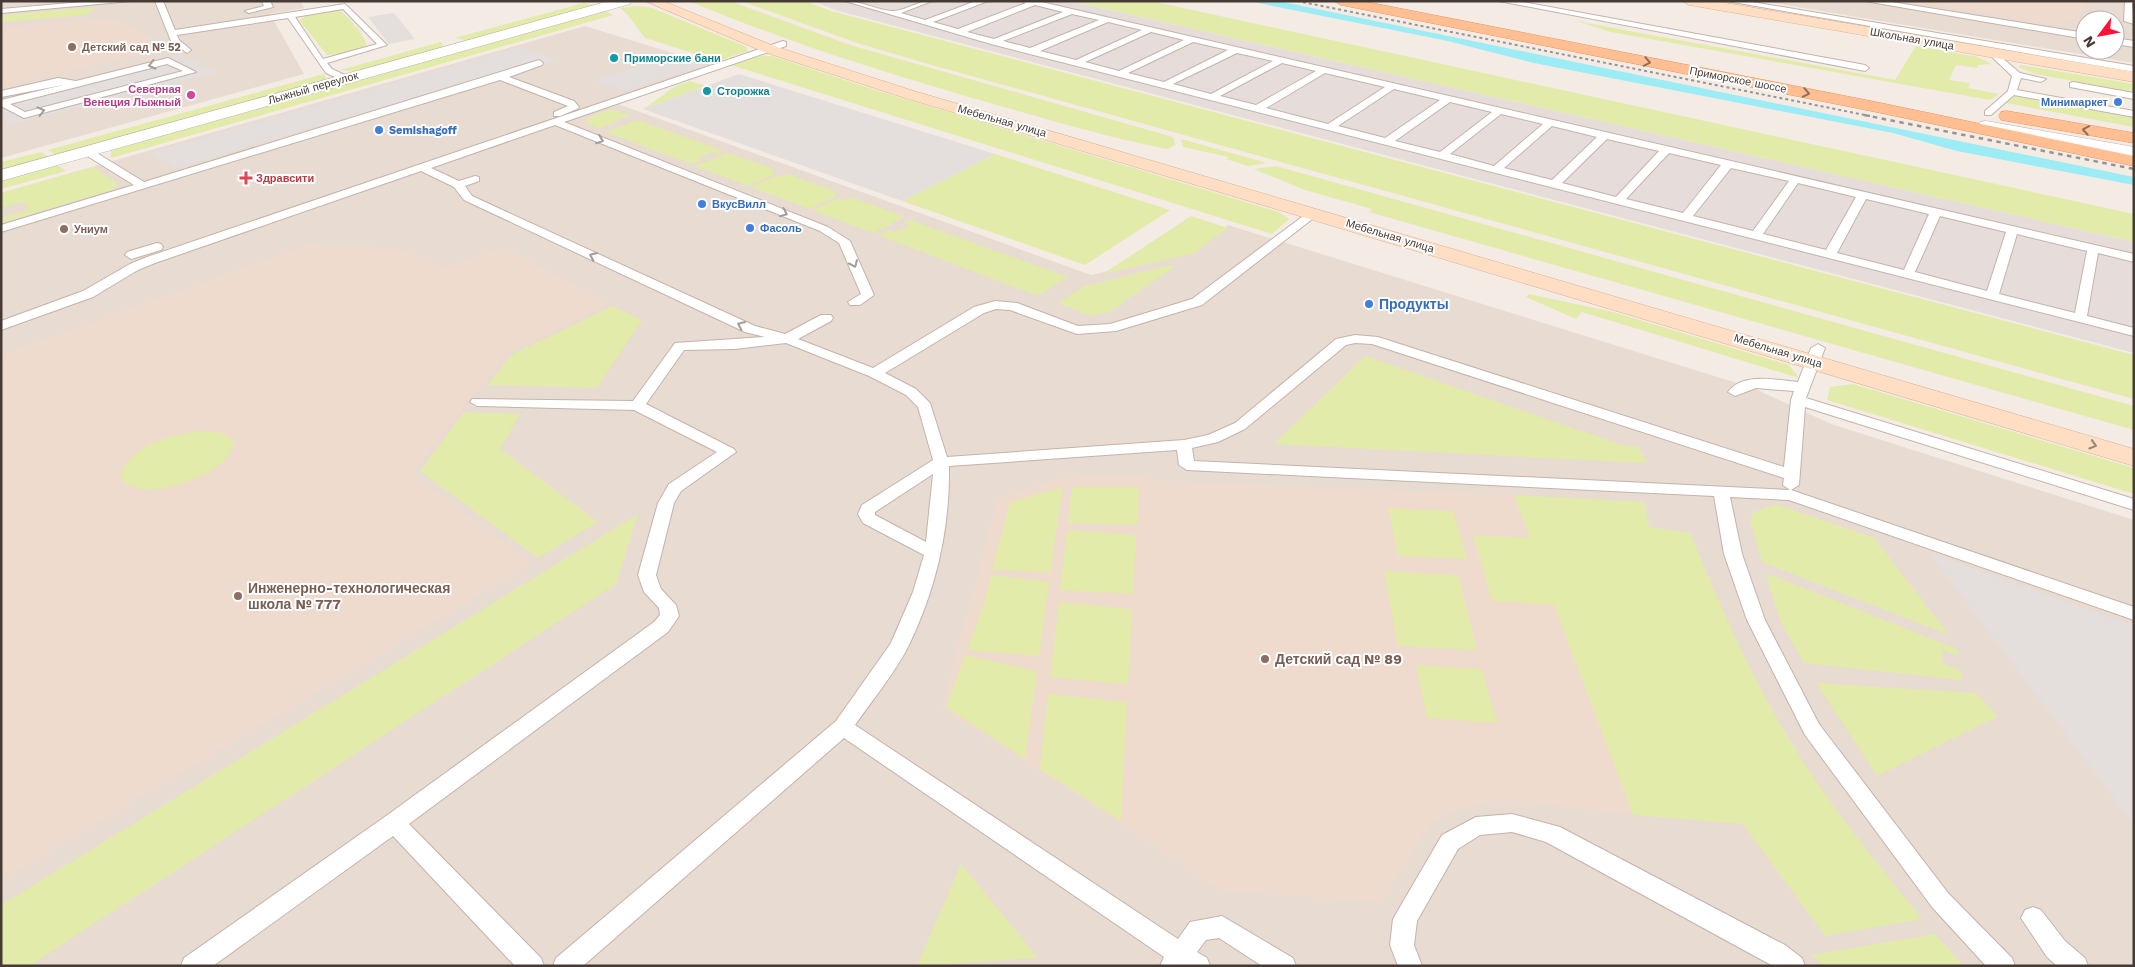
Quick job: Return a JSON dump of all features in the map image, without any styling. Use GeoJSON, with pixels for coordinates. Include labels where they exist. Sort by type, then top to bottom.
{"type":"FeatureCollection","features":[{"type":"Feature","properties":{"kind":"main road","name":"Приморское шоссе"},"geometry":{"type":"LineString","coordinates":[[1341,1],[1876,107],[2134,161]]}},
{"type":"Feature","properties":{"kind":"main road","name":"Приморское шоссе"},"geometry":{"type":"LineString","coordinates":[[1390,1],[1919,100]]}},
{"type":"Feature","properties":{"kind":"main road"},"geometry":{"type":"LineString","coordinates":[[1968,110],[2134,138]]}},
{"type":"Feature","properties":{"kind":"street","name":"Лыжный переулок"},"geometry":{"type":"LineString","coordinates":[[1,176],[625,1]]}},
{"type":"Feature","properties":{"kind":"street","name":"Мебельная улица"},"geometry":{"type":"LineString","coordinates":[[651,1],[908,94],[1314,213],[1815,355],[2134,441]]}},
{"type":"Feature","properties":{"kind":"street","name":"Мебельная улица"},"geometry":{"type":"LineString","coordinates":[[674,1],[776,46],[1815,355],[2134,458]]}},
{"type":"Feature","properties":{"kind":"street","name":"Школьная улица"},"geometry":{"type":"LineString","coordinates":[[1689,1],[2134,77]]}},
{"type":"Feature","properties":{"kind":"street"},"geometry":{"type":"LineString","coordinates":[[1876,107],[2134,152]]}},
{"type":"Feature","properties":{"kind":"lane"},"geometry":{"type":"LineString","coordinates":[[1,11],[128,1]]}},
{"type":"Feature","properties":{"kind":"lane"},"geometry":{"type":"LineString","coordinates":[[159,1],[175,41],[187,50]]}},
{"type":"Feature","properties":{"kind":"lane"},"geometry":{"type":"LineString","coordinates":[[242,12],[269,8],[266,1]]}},
{"type":"Feature","properties":{"kind":"lane"},"geometry":{"type":"LineString","coordinates":[[854,3],[871,1]]}},
{"type":"Feature","properties":{"kind":"lane"},"geometry":{"type":"LineString","coordinates":[[892,14],[928,1]]}},
{"type":"Feature","properties":{"kind":"lane"},"geometry":{"type":"LineString","coordinates":[[924,23],[984,1]]}},
{"type":"Feature","properties":{"kind":"lane"},"geometry":{"type":"LineString","coordinates":[[1503,1],[1865,68]]}},
{"type":"Feature","properties":{"kind":"lane"},"geometry":{"type":"LineString","coordinates":[[1731,1],[2134,69]]}},
{"type":"Feature","properties":{"kind":"lane"},"geometry":{"type":"LineString","coordinates":[[1869,1],[2075,34]]}},
{"type":"Feature","properties":{"kind":"lane"},"geometry":{"type":"LineString","coordinates":[[2134,1],[2128,4],[2128,22],[2134,22]]}},
{"type":"Feature","properties":{"kind":"lane"},"geometry":{"type":"LineString","coordinates":[[958,32],[1030,2],[2134,258]]}},
{"type":"Feature","properties":{"kind":"lane"},"geometry":{"type":"LineString","coordinates":[[854,3],[994,42],[2134,332]]}},
{"type":"Feature","properties":{"kind":"lane"},"geometry":{"type":"LineString","coordinates":[[172,33],[345,6],[383,45],[321,62]]}},
{"type":"Feature","properties":{"kind":"lane"},"geometry":{"type":"LineString","coordinates":[[994,42],[1070,12]]}},
{"type":"Feature","properties":{"kind":"lane"},"geometry":{"type":"LineString","coordinates":[[290,15],[321,62],[329,71],[346,79]]}},
{"type":"Feature","properties":{"kind":"lane"},"geometry":{"type":"LineString","coordinates":[[1031,51],[1107,20]]}},
{"type":"Feature","properties":{"kind":"lane"},"geometry":{"type":"LineString","coordinates":[[168,23],[177,21]]}},
{"type":"Feature","properties":{"kind":"lane"},"geometry":{"type":"LineString","coordinates":[[1076,63],[1149,30]]}},
{"type":"Feature","properties":{"kind":"lane"},"geometry":{"type":"LineString","coordinates":[[1119,74],[1192,40]]}},
{"type":"Feature","properties":{"kind":"lane"},"geometry":{"type":"LineString","coordinates":[[1,326],[88,294],[134,267],[151,260],[776,46]]}},
{"type":"Feature","properties":{"kind":"lane"},"geometry":{"type":"LineString","coordinates":[[1165,85],[1236,50]]}},
{"type":"Feature","properties":{"kind":"lane"},"geometry":{"type":"LineString","coordinates":[[1994,54],[2017,75],[2041,79]]}},
{"type":"Feature","properties":{"kind":"lane"},"geometry":{"type":"LineString","coordinates":[[1212,97],[1281,60]]}},
{"type":"Feature","properties":{"kind":"lane"},"geometry":{"type":"LineString","coordinates":[[1,94],[58,82],[76,84],[168,61],[192,72],[24,115],[2,103],[76,84]]}},
{"type":"Feature","properties":{"kind":"lane"},"geometry":{"type":"LineString","coordinates":[[1,229],[500,77],[539,63]]}},
{"type":"Feature","properties":{"kind":"lane"},"geometry":{"type":"LineString","coordinates":[[1257,109],[1324,70]]}},
{"type":"Feature","properties":{"kind":"lane"},"geometry":{"type":"LineString","coordinates":[[1988,113],[2012,92],[2017,75]]}},
{"type":"Feature","properties":{"kind":"lane"},"geometry":{"type":"LineString","coordinates":[[131,255],[574,107],[571,103],[500,77]]}},
{"type":"Feature","properties":{"kind":"lane"},"geometry":{"type":"LineString","coordinates":[[2073,85],[2134,96]]}},
{"type":"Feature","properties":{"kind":"lane"},"geometry":{"type":"LineString","coordinates":[[1330,127],[1393,86]]}},
{"type":"Feature","properties":{"kind":"lane"},"geometry":{"type":"LineString","coordinates":[[2012,92],[2134,114]]}},
{"type":"Feature","properties":{"kind":"lane"},"geometry":{"type":"LineString","coordinates":[[1386,142],[1448,99]]}},
{"type":"Feature","properties":{"kind":"lane"},"geometry":{"type":"LineString","coordinates":[[1441,156],[1499,111]]}},
{"type":"Feature","properties":{"kind":"lane"},"geometry":{"type":"LineString","coordinates":[[555,122],[824,229],[844,241],[868,295],[855,302]]}},
{"type":"Feature","properties":{"kind":"lane"},"geometry":{"type":"LineString","coordinates":[[1496,170],[1550,123]]}},
{"type":"Feature","properties":{"kind":"lane"},"geometry":{"type":"LineString","coordinates":[[1554,184],[1605,136]]}},
{"type":"Feature","properties":{"kind":"lane"},"geometry":{"type":"LineString","coordinates":[[1618,201],[1666,150]]}},
{"type":"Feature","properties":{"kind":"lane"},"geometry":{"type":"LineString","coordinates":[[88,152],[142,186]]}},
{"type":"Feature","properties":{"kind":"lane"},"geometry":{"type":"LineString","coordinates":[[1685,218],[1728,164]]}},
{"type":"Feature","properties":{"kind":"lane"},"geometry":{"type":"LineString","coordinates":[[422,168],[458,185],[468,198],[750,329],[787,339],[874,373],[911,392],[926,406],[940,462],[941,482],[933,553],[922,592],[899,645],[843,727],[565,966]]}},
{"type":"Feature","properties":{"kind":"lane"},"geometry":{"type":"LineString","coordinates":[[458,185],[475,178]]}},
{"type":"Feature","properties":{"kind":"lane"},"geometry":{"type":"LineString","coordinates":[[1756,236],[1794,180]]}},
{"type":"Feature","properties":{"kind":"lane"},"geometry":{"type":"LineString","coordinates":[[1829,255],[1863,195]]}},
{"type":"Feature","properties":{"kind":"lane"},"geometry":{"type":"LineString","coordinates":[[1908,275],[1936,212]]}},
{"type":"Feature","properties":{"kind":"lane"},"geometry":{"type":"LineString","coordinates":[[874,373],[979,310],[995,305],[1012,306],[1077,330],[1111,328],[1197,302],[1314,213]]}},
{"type":"Feature","properties":{"kind":"lane"},"geometry":{"type":"LineString","coordinates":[[1992,296],[2012,230]]}},
{"type":"Feature","properties":{"kind":"lane"},"geometry":{"type":"LineString","coordinates":[[2080,319],[2093,249]]}},
{"type":"Feature","properties":{"kind":"lane"},"geometry":{"type":"LineString","coordinates":[[637,406],[680,346],[735,345],[787,339],[826,318]]}},
{"type":"Feature","properties":{"kind":"lane"},"geometry":{"type":"LineString","coordinates":[[933,553],[869,519],[866,514],[868,509],[940,462],[1184,445],[1213,440],[1240,426],[1341,342],[1355,339],[1373,340],[1792,475]]}},
{"type":"Feature","properties":{"kind":"lane"},"geometry":{"type":"LineString","coordinates":[[1791,495],[1800,394],[1815,355]]}},
{"type":"Feature","properties":{"kind":"lane"},"geometry":{"type":"LineString","coordinates":[[1735,392],[1746,384],[1761,383],[1800,394],[2134,505]]}},
{"type":"Feature","properties":{"kind":"lane"},"geometry":{"type":"LineString","coordinates":[[193,966],[394,823],[661,627],[670,616],[667,605],[653,592],[647,574],[666,503],[674,488],[728,452],[637,406],[478,402]]}},
{"type":"Feature","properties":{"kind":"lane"},"geometry":{"type":"LineString","coordinates":[[1184,445],[1187,465],[1791,495],[2134,614]]}},
{"type":"Feature","properties":{"kind":"lane"},"geometry":{"type":"LineString","coordinates":[[1722,491],[1733,554],[1756,620],[1812,729],[1940,900],[2002,966]]}},
{"type":"Feature","properties":{"kind":"lane"},"geometry":{"type":"LineString","coordinates":[[843,727],[1183,962],[1199,930],[1222,926],[1284,966]]}},
{"type":"Feature","properties":{"kind":"lane"},"geometry":{"type":"LineString","coordinates":[[394,823],[532,966]]}},
{"type":"Feature","properties":{"kind":"lane"},"geometry":{"type":"LineString","coordinates":[[1410,966],[1402,945],[1406,919],[1450,842],[1476,826],[1512,823],[1552,834],[1776,953],[1792,966]]}},
{"type":"Feature","properties":{"kind":"lane"},"geometry":{"type":"LineString","coordinates":[[2033,918],[2056,949],[2076,966]]}},
{"type":"Feature","properties":{"kind":"shaded area"},"geometry":{"type":"Polygon","coordinates":[[[1,1],[301,1],[304,8],[270,14],[304,74],[1,158],[1,1]]]}},
{"type":"Feature","properties":{"kind":"shaded area"},"geometry":{"type":"Polygon","coordinates":[[[813,1],[1070,1],[2134,242],[2134,353],[835,10],[813,1]]]}},
{"type":"Feature","properties":{"kind":"shaded area"},"geometry":{"type":"Polygon","coordinates":[[[1761,1],[2134,1],[2134,63],[2116,60],[2125,60],[2125,10],[2075,10],[2075,53],[1761,1]]]}},
{"type":"Feature","properties":{"kind":"shaded area"},"geometry":{"type":"Polygon","coordinates":[[[1907,1],[2086,1],[2082,10],[2075,10],[2075,20],[2053,24],[1907,1]]]}},
{"type":"Feature","properties":{"kind":"shaded area"},"geometry":{"type":"Polygon","coordinates":[[[394,13],[415,39],[389,44],[368,17],[394,13]]]}},
{"type":"Feature","properties":{"kind":"shaded area","name":"Детский сад № 52"},"geometry":{"type":"Polygon","coordinates":[[[114,19],[152,38],[134,56],[1,87],[1,28],[114,19]]]}},
{"type":"Feature","properties":{"kind":"shaded area"},"geometry":{"type":"Polygon","coordinates":[[[585,26],[721,68],[618,104],[1091,275],[1187,253],[1228,225],[1753,388],[1831,424],[2134,520],[2134,966],[1,966],[1,193],[585,26]]]}},
{"type":"Feature","properties":{"kind":"shaded area"},"geometry":{"type":"Polygon","coordinates":[[[519,47],[557,60],[522,70],[514,67],[177,168],[149,153],[519,47]]]}},
{"type":"Feature","properties":{"kind":"shaded area"},"geometry":{"type":"Polygon","coordinates":[[[181,55],[217,72],[12,124],[1,119],[1,98],[181,55]]]}},
{"type":"Feature","properties":{"kind":"shaded area"},"geometry":{"type":"Polygon","coordinates":[[[673,55],[703,65],[624,91],[594,81],[673,55]]]}},
{"type":"Feature","properties":{"kind":"shaded area"},"geometry":{"type":"Polygon","coordinates":[[[739,74],[995,154],[902,201],[643,109],[739,74]]]}},
{"type":"Feature","properties":{"kind":"shaded area","name":"Инженерно-технологическая школа № 777"},"geometry":{"type":"Polygon","coordinates":[[[308,245],[398,248],[443,269],[502,247],[609,304],[507,353],[411,473],[531,563],[1,880],[1,356],[308,245]]]}},
{"type":"Feature","properties":{"kind":"shaded area","name":"Детский сад № 89"},"geometry":{"type":"Polygon","coordinates":[[[1149,475],[1150,481],[1514,495],[1633,815],[1529,802],[1490,801],[1454,810],[1429,824],[1380,902],[1220,890],[1178,860],[942,708],[998,498],[1061,478],[1149,475]]]}},
{"type":"Feature","properties":{"kind":"shaded area"},"geometry":{"type":"Polygon","coordinates":[[[1930,553],[2134,626],[2134,824],[1930,553]]]}},
{"type":"Feature","properties":{"kind":"green space"},"geometry":{"type":"Polygon","coordinates":[[[689,1],[730,1],[850,45],[1173,137],[1175,145],[1167,149],[1119,138],[940,88],[795,42],[689,1]]]}},
{"type":"Feature","properties":{"kind":"green space"},"geometry":{"type":"Polygon","coordinates":[[[741,1],[805,1],[831,11],[2134,355],[2134,399],[932,65],[857,43],[741,1]]]}},
{"type":"Feature","properties":{"kind":"green space"},"geometry":{"type":"Polygon","coordinates":[[[1070,1],[1151,1],[2134,214],[2134,242],[1070,1]]]}},
{"type":"Feature","properties":{"kind":"green space"},"geometry":{"type":"Polygon","coordinates":[[[584,3],[596,5],[469,41],[455,38],[584,3]]]}},
{"type":"Feature","properties":{"kind":"green space"},"geometry":{"type":"Polygon","coordinates":[[[638,6],[652,8],[745,46],[748,51],[718,61],[645,38],[627,14],[620,8],[638,6]]]}},
{"type":"Feature","properties":{"kind":"green space"},"geometry":{"type":"Polygon","coordinates":[[[96,7],[87,15],[1,22],[1,15],[96,7]]]}},
{"type":"Feature","properties":{"kind":"green space"},"geometry":{"type":"Polygon","coordinates":[[[338,9],[360,32],[366,46],[340,54],[327,55],[299,20],[310,14],[338,9]]]}},
{"type":"Feature","properties":{"kind":"green space"},"geometry":{"type":"Polygon","coordinates":[[[606,11],[613,15],[111,158],[111,150],[606,11]]]}},
{"type":"Feature","properties":{"kind":"green space"},"geometry":{"type":"Polygon","coordinates":[[[1576,21],[1895,80],[1916,46],[1978,57],[1991,64],[1978,65],[1977,68],[1956,65],[1949,80],[1970,83],[1968,88],[1999,94],[1990,100],[1611,32],[1576,21]]]}},
{"type":"Feature","properties":{"kind":"green space"},"geometry":{"type":"Polygon","coordinates":[[[441,42],[443,45],[441,49],[357,72],[340,70],[441,42]]]}},
{"type":"Feature","properties":{"kind":"green space"},"geometry":{"type":"Polygon","coordinates":[[[760,56],[772,56],[869,88],[1279,212],[1289,219],[1272,234],[731,65],[760,56]]]}},
{"type":"Feature","properties":{"kind":"green space"},"geometry":{"type":"Polygon","coordinates":[[[2021,65],[2134,84],[2134,92],[2035,74],[2018,67],[2021,65]]]}},
{"type":"Feature","properties":{"kind":"green space"},"geometry":{"type":"Polygon","coordinates":[[[324,74],[327,80],[56,155],[48,150],[324,74]]]}},
{"type":"Feature","properties":{"kind":"green space"},"geometry":{"type":"Polygon","coordinates":[[[690,81],[706,86],[643,109],[676,86],[690,81]]]}},
{"type":"Feature","properties":{"kind":"green space"},"geometry":{"type":"Polygon","coordinates":[[[2015,96],[2134,118],[2134,127],[2006,103],[2015,96]]]}},
{"type":"Feature","properties":{"kind":"green space"},"geometry":{"type":"Polygon","coordinates":[[[610,109],[629,115],[599,129],[585,122],[590,117],[610,109]]]}},
{"type":"Feature","properties":{"kind":"green space"},"geometry":{"type":"Polygon","coordinates":[[[638,120],[724,151],[717,154],[712,152],[698,158],[702,160],[691,164],[606,132],[638,120]]]}},
{"type":"Feature","properties":{"kind":"green space"},"geometry":{"type":"Polygon","coordinates":[[[1181,139],[1267,163],[1248,166],[1226,159],[1229,157],[1183,147],[1181,139]]]}},
{"type":"Feature","properties":{"kind":"green space"},"geometry":{"type":"Polygon","coordinates":[[[41,152],[49,157],[1,170],[1,162],[41,152]]]}},
{"type":"Feature","properties":{"kind":"green space"},"geometry":{"type":"Polygon","coordinates":[[[728,153],[776,170],[771,173],[774,174],[748,186],[695,166],[728,153]]]}},
{"type":"Feature","properties":{"kind":"green space"},"geometry":{"type":"Polygon","coordinates":[[[995,154],[1170,210],[1085,265],[902,201],[995,154]]]}},
{"type":"Feature","properties":{"kind":"green space"},"geometry":{"type":"Polygon","coordinates":[[[57,165],[66,171],[1,189],[1,181],[57,165]]]}},
{"type":"Feature","properties":{"kind":"green space"},"geometry":{"type":"Polygon","coordinates":[[[1276,166],[2134,406],[2134,430],[1369,212],[1372,209],[1305,190],[1254,169],[1276,166]]]}},
{"type":"Feature","properties":{"kind":"green space"},"geometry":{"type":"Polygon","coordinates":[[[93,167],[119,184],[112,190],[1,223],[1,218],[30,209],[22,202],[1,208],[1,193],[93,167]]]}},
{"type":"Feature","properties":{"kind":"green space"},"geometry":{"type":"Polygon","coordinates":[[[788,174],[837,192],[833,195],[837,196],[809,209],[751,187],[778,175],[782,177],[788,174]]]}},
{"type":"Feature","properties":{"kind":"green space"},"geometry":{"type":"Polygon","coordinates":[[[850,197],[905,217],[873,233],[812,210],[839,198],[845,200],[850,197]]]}},
{"type":"Feature","properties":{"kind":"green space"},"geometry":{"type":"Polygon","coordinates":[[[1191,216],[1228,228],[1192,254],[1103,274],[1191,216]]]}},
{"type":"Feature","properties":{"kind":"green space"},"geometry":{"type":"Polygon","coordinates":[[[910,220],[1068,277],[1038,296],[878,235],[889,230],[895,232],[909,226],[904,223],[910,220]]]}},
{"type":"Feature","properties":{"kind":"green space"},"geometry":{"type":"Polygon","coordinates":[[[1171,265],[1176,266],[1109,312],[1092,316],[1058,303],[1085,286],[1171,265]]]}},
{"type":"Feature","properties":{"kind":"green space"},"geometry":{"type":"Polygon","coordinates":[[[1529,294],[1613,312],[1789,365],[1799,378],[1582,312],[1576,319],[1526,297],[1529,294]]]}},
{"type":"Feature","properties":{"kind":"green space"},"geometry":{"type":"Polygon","coordinates":[[[612,306],[642,320],[597,388],[488,385],[511,355],[612,306]]]}},
{"type":"Feature","properties":{"kind":"green space"},"geometry":{"type":"Polygon","coordinates":[[[1365,356],[1622,445],[1638,447],[1647,463],[1274,444],[1365,356]]]}},
{"type":"Feature","properties":{"kind":"green space"},"geometry":{"type":"Polygon","coordinates":[[[1853,384],[2134,468],[2134,494],[1827,400],[1830,387],[1853,384]]]}},
{"type":"Feature","properties":{"kind":"green space"},"geometry":{"type":"Polygon","coordinates":[[[464,412],[520,414],[500,449],[598,522],[538,558],[420,471],[464,412]]]}},
{"type":"Feature","properties":{"kind":"green space"},"geometry":{"type":"Polygon","coordinates":[[[201,431],[222,433],[233,441],[233,448],[227,458],[209,472],[182,484],[168,488],[153,489],[139,488],[128,484],[120,476],[132,456],[142,449],[177,435],[201,431]]]}},
{"type":"Feature","properties":{"kind":"green space"},"geometry":{"type":"Polygon","coordinates":[[[1063,487],[1050,572],[992,570],[1010,502],[1063,487]]]}},
{"type":"Feature","properties":{"kind":"green space"},"geometry":{"type":"Polygon","coordinates":[[[1072,487],[1139,487],[1137,525],[1068,523],[1072,487]]]}},
{"type":"Feature","properties":{"kind":"green space"},"geometry":{"type":"Polygon","coordinates":[[[1514,495],[1644,502],[1649,527],[1690,533],[1749,666],[1791,742],[1837,811],[1922,919],[1825,936],[1743,824],[1633,815],[1554,605],[1492,601],[1473,535],[1530,538],[1514,495]]]}},
{"type":"Feature","properties":{"kind":"green space"},"geometry":{"type":"Polygon","coordinates":[[[1776,504],[1874,538],[1949,635],[1762,562],[1750,520],[1754,512],[1776,504]]]}},
{"type":"Feature","properties":{"kind":"green space"},"geometry":{"type":"Polygon","coordinates":[[[1388,508],[1453,511],[1467,559],[1398,556],[1388,508]]]}},
{"type":"Feature","properties":{"kind":"green space"},"geometry":{"type":"Polygon","coordinates":[[[638,514],[616,584],[29,966],[1,966],[1,905],[638,514]]]}},
{"type":"Feature","properties":{"kind":"green space"},"geometry":{"type":"Polygon","coordinates":[[[1067,530],[1136,535],[1133,594],[1060,590],[1067,530]]]}},
{"type":"Feature","properties":{"kind":"green space"},"geometry":{"type":"Polygon","coordinates":[[[1384,571],[1458,575],[1477,650],[1398,646],[1384,571]]]}},
{"type":"Feature","properties":{"kind":"green space"},"geometry":{"type":"Polygon","coordinates":[[[1766,573],[1957,649],[1958,656],[1943,650],[1941,662],[1961,671],[1962,680],[1804,663],[1780,621],[1766,573]]]}},
{"type":"Feature","properties":{"kind":"green space"},"geometry":{"type":"Polygon","coordinates":[[[991,575],[1049,582],[1039,656],[967,650],[983,607],[991,575]]]}},
{"type":"Feature","properties":{"kind":"green space"},"geometry":{"type":"Polygon","coordinates":[[[1059,602],[1132,609],[1128,684],[1050,677],[1059,602]]]}},
{"type":"Feature","properties":{"kind":"green space"},"geometry":{"type":"Polygon","coordinates":[[[965,655],[1037,671],[1025,759],[946,707],[965,655]]]}},
{"type":"Feature","properties":{"kind":"green space"},"geometry":{"type":"Polygon","coordinates":[[[1416,665],[1482,669],[1497,723],[1427,718],[1416,665]]]}},
{"type":"Feature","properties":{"kind":"green space"},"geometry":{"type":"Polygon","coordinates":[[[1816,683],[1976,693],[1998,716],[1877,776],[1816,683]]]}},
{"type":"Feature","properties":{"kind":"green space"},"geometry":{"type":"Polygon","coordinates":[[[1048,694],[1127,702],[1121,821],[1040,769],[1048,694]]]}},
{"type":"Feature","properties":{"kind":"green space"},"geometry":{"type":"Polygon","coordinates":[[[961,864],[1038,958],[917,966],[961,864]]]}},
{"type":"Feature","properties":{"kind":"green space"},"geometry":{"type":"Polygon","coordinates":[[[1935,934],[1964,966],[1824,966],[1811,955],[1935,934]]]}},
{"type":"Feature","properties":{"kind":"water"},"geometry":{"type":"Polygon","coordinates":[[[1248,1],[1283,2],[2134,177],[2134,185],[1957,151],[1893,133],[1534,63],[1448,41],[1248,1]]]}},
{"type":"Feature","properties":{"kind":"railway"},"geometry":{"type":"LineString","coordinates":[[1297,1],[1870,116]]}},
{"type":"Feature","properties":{"kind":"railway"},"geometry":{"type":"LineString","coordinates":[[1864,115],[2134,169]]}},
{"type":"Feature","properties":{"kind":"place","name":"Детский сад № 52"},"geometry":{"type":"Point","coordinates":[72,47]}},
{"type":"Feature","properties":{"kind":"place","name":"Приморские бани"},"geometry":{"type":"Point","coordinates":[614,58]}},
{"type":"Feature","properties":{"kind":"place","name":"Сторожка"},"geometry":{"type":"Point","coordinates":[707,91]}},
{"type":"Feature","properties":{"kind":"place","name":"Северная Венеция Лыжный"},"geometry":{"type":"Point","coordinates":[191,95]}},
{"type":"Feature","properties":{"kind":"place","name":"Минимаркет"},"geometry":{"type":"Point","coordinates":[2118,102]}},
{"type":"Feature","properties":{"kind":"place","name":"Semishagoff"},"geometry":{"type":"Point","coordinates":[379,130]}},
{"type":"Feature","properties":{"kind":"place","name":"Здравсити"},"geometry":{"type":"Point","coordinates":[246,178]}},
{"type":"Feature","properties":{"kind":"place","name":"ВкусВилл"},"geometry":{"type":"Point","coordinates":[702,204]}},
{"type":"Feature","properties":{"kind":"place","name":"Фасоль"},"geometry":{"type":"Point","coordinates":[750,228]}},
{"type":"Feature","properties":{"kind":"place","name":"Униум"},"geometry":{"type":"Point","coordinates":[64,229]}},
{"type":"Feature","properties":{"kind":"place","name":"Продукты"},"geometry":{"type":"Point","coordinates":[1369,304]}},
{"type":"Feature","properties":{"kind":"place","name":"Инженерно-технологическая школа № 777"},"geometry":{"type":"Point","coordinates":[238,596]}},
{"type":"Feature","properties":{"kind":"place","name":"Детский сад № 89"},"geometry":{"type":"Point","coordinates":[1265,659]}}]}
